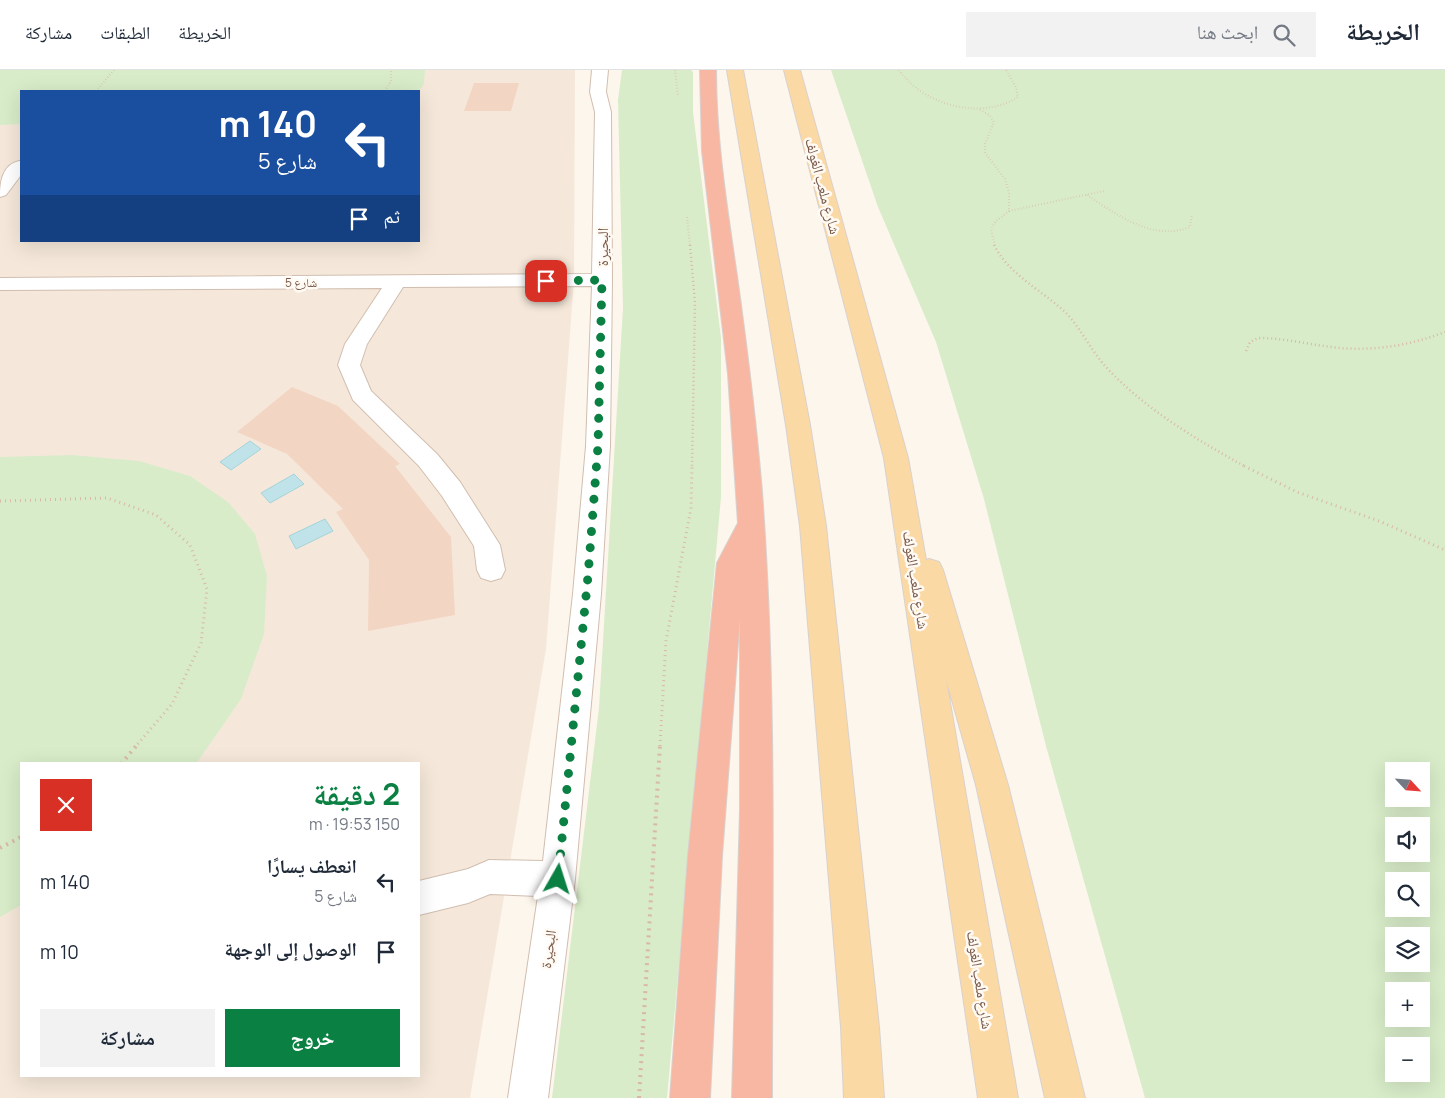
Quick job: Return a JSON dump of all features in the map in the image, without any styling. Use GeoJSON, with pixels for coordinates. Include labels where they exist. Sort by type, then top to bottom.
{"type":"FeatureCollection","features":[{"type":"Feature","properties":{"kind":"highway"},"geometry":{"type":"LineString","coordinates":[[708,70],[706,107],[711,160],[734,324],[751,523],[756,705],[752,1098]]}},
{"type":"Feature","properties":{"kind":"highway"},"geometry":{"type":"LineString","coordinates":[[690,1098],[706,856],[731,563],[751,523]]}},
{"type":"Feature","properties":{"kind":"main road"},"geometry":{"type":"LineString","coordinates":[[735,70],[797,415],[813,526],[859,1008],[864,1098]]}},
{"type":"Feature","properties":{"kind":"main road","name":"شارع ملعب الغولف"},"geometry":{"type":"LineString","coordinates":[[792,70],[896,458],[998,1098]]}},
{"type":"Feature","properties":{"kind":"main road"},"geometry":{"type":"LineString","coordinates":[[896,458],[992,785],[1065,1098]]}},
{"type":"Feature","properties":{"kind":"street","name":"البحيرة"},"geometry":{"type":"LineString","coordinates":[[528,1098],[558,879],[588,584],[598,446],[602,280],[603,112],[598,92],[600,70]]}},
{"type":"Feature","properties":{"kind":"street","name":"البحيرة"},"geometry":{"type":"LineString","coordinates":[[603,112],[612,70]]}},
{"type":"Feature","properties":{"kind":"street"},"geometry":{"type":"LineString","coordinates":[[0,191],[19,166]]}},
{"type":"Feature","properties":{"kind":"street","name":"شارع 5"},"geometry":{"type":"LineString","coordinates":[[0,284],[602,280]]}},
{"type":"Feature","properties":{"kind":"street"},"geometry":{"type":"LineString","coordinates":[[396,282],[356,344],[349,365],[361,395],[428,460],[451,489],[487,545],[491,570]]}},
{"type":"Feature","properties":{"kind":"street"},"geometry":{"type":"LineString","coordinates":[[420,898],[468,886],[489,877],[558,879]]}},
{"type":"Feature","properties":{"kind":"path"},"geometry":{"type":"LineString","coordinates":[[97,90],[114,70]]}},
{"type":"Feature","properties":{"kind":"path"},"geometry":{"type":"LineString","coordinates":[[385,90],[392,82],[391,70]]}},
{"type":"Feature","properties":{"kind":"path"},"geometry":{"type":"LineString","coordinates":[[675,70],[679,102]]}},
{"type":"Feature","properties":{"kind":"path"},"geometry":{"type":"LineString","coordinates":[[898,70],[906,82],[927,97],[989,114],[994,122],[984,147],[985,153],[1002,171],[1007,181],[1011,192],[1009,210]]}},
{"type":"Feature","properties":{"kind":"path"},"geometry":{"type":"LineString","coordinates":[[980,110],[1006,105],[1018,98],[1014,84],[1006,70]]}},
{"type":"Feature","properties":{"kind":"path"},"geometry":{"type":"LineString","coordinates":[[1104,191],[1009,210],[994,222],[991,227],[994,240],[1005,261],[1021,279],[1037,289],[1068,316],[1097,356],[1140,398],[1181,427],[1244,466],[1296,492],[1379,521],[1445,550]]}},
{"type":"Feature","properties":{"kind":"path"},"geometry":{"type":"LineString","coordinates":[[1087,195],[1111,212],[1151,230],[1175,232],[1186,230],[1190,227],[1192,214]]}},
{"type":"Feature","properties":{"kind":"path"},"geometry":{"type":"LineString","coordinates":[[639,1098],[666,641],[690,508],[695,303],[687,215]]}},
{"type":"Feature","properties":{"kind":"path"},"geometry":{"type":"LineString","coordinates":[[1246,350],[1248,343],[1256,338],[1275,338],[1316,345],[1369,350],[1408,345],[1445,332]]}},
{"type":"Feature","properties":{"kind":"path"},"geometry":{"type":"LineString","coordinates":[[0,501],[108,498],[156,515],[190,545],[207,589],[201,643],[172,704],[123,762]]}},
{"type":"Feature","properties":{"kind":"path"},"geometry":{"type":"LineString","coordinates":[[0,848],[20,838]]}},
{"type":"Feature","properties":{"kind":"shaded area"},"geometry":{"type":"Polygon","coordinates":[[[0,70],[575,70],[574,281],[546,649],[470,1098],[0,1098],[0,70]]]}},
{"type":"Feature","properties":{"kind":"green space"},"geometry":{"type":"Polygon","coordinates":[[[0,70],[425,70],[424,84],[420,90],[20,90],[20,124],[0,125],[0,70]]]}},
{"type":"Feature","properties":{"kind":"green space"},"geometry":{"type":"Polygon","coordinates":[[[622,70],[691,70],[693,72],[693,112],[721,338],[721,497],[667,1098],[552,1098],[599,708],[623,308],[618,100],[622,70]]]}},
{"type":"Feature","properties":{"kind":"green space"},"geometry":{"type":"Polygon","coordinates":[[[831,70],[1445,70],[1445,1098],[1145,1098],[1046,746],[984,499],[936,342],[878,207],[831,70]]]}},
{"type":"Feature","properties":{"kind":"green space"},"geometry":{"type":"Polygon","coordinates":[[[72,455],[139,461],[190,476],[228,502],[255,534],[267,576],[264,634],[241,699],[197,762],[20,762],[20,906],[0,917],[0,457],[72,455]]]}},
{"type":"Feature","properties":{"kind":"water"},"geometry":{"type":"Polygon","coordinates":[[[250,441],[261,449],[231,470],[220,462],[250,441]]]}},
{"type":"Feature","properties":{"kind":"water"},"geometry":{"type":"Polygon","coordinates":[[[294,474],[304,484],[270,503],[261,493],[294,474]]]}},
{"type":"Feature","properties":{"kind":"water"},"geometry":{"type":"Polygon","coordinates":[[[325,519],[333,531],[296,549],[289,536],[325,519]]]}},
{"type":"Feature","properties":{"kind":"building"},"geometry":{"type":"Polygon","coordinates":[[[474,83],[519,83],[511,111],[464,111],[474,83]]]}},
{"type":"Feature","properties":{"kind":"building"},"geometry":{"type":"Polygon","coordinates":[[[292,387],[338,406],[400,464],[395,466],[451,537],[455,615],[368,631],[369,560],[336,512],[343,509],[287,454],[237,432],[292,387]]]}},
{"type":"Feature","properties":{"kind":"route"},"geometry":{"type":"LineString","coordinates":[[546,281],[602,280],[598,446],[587,594],[558,879]]}}]}
